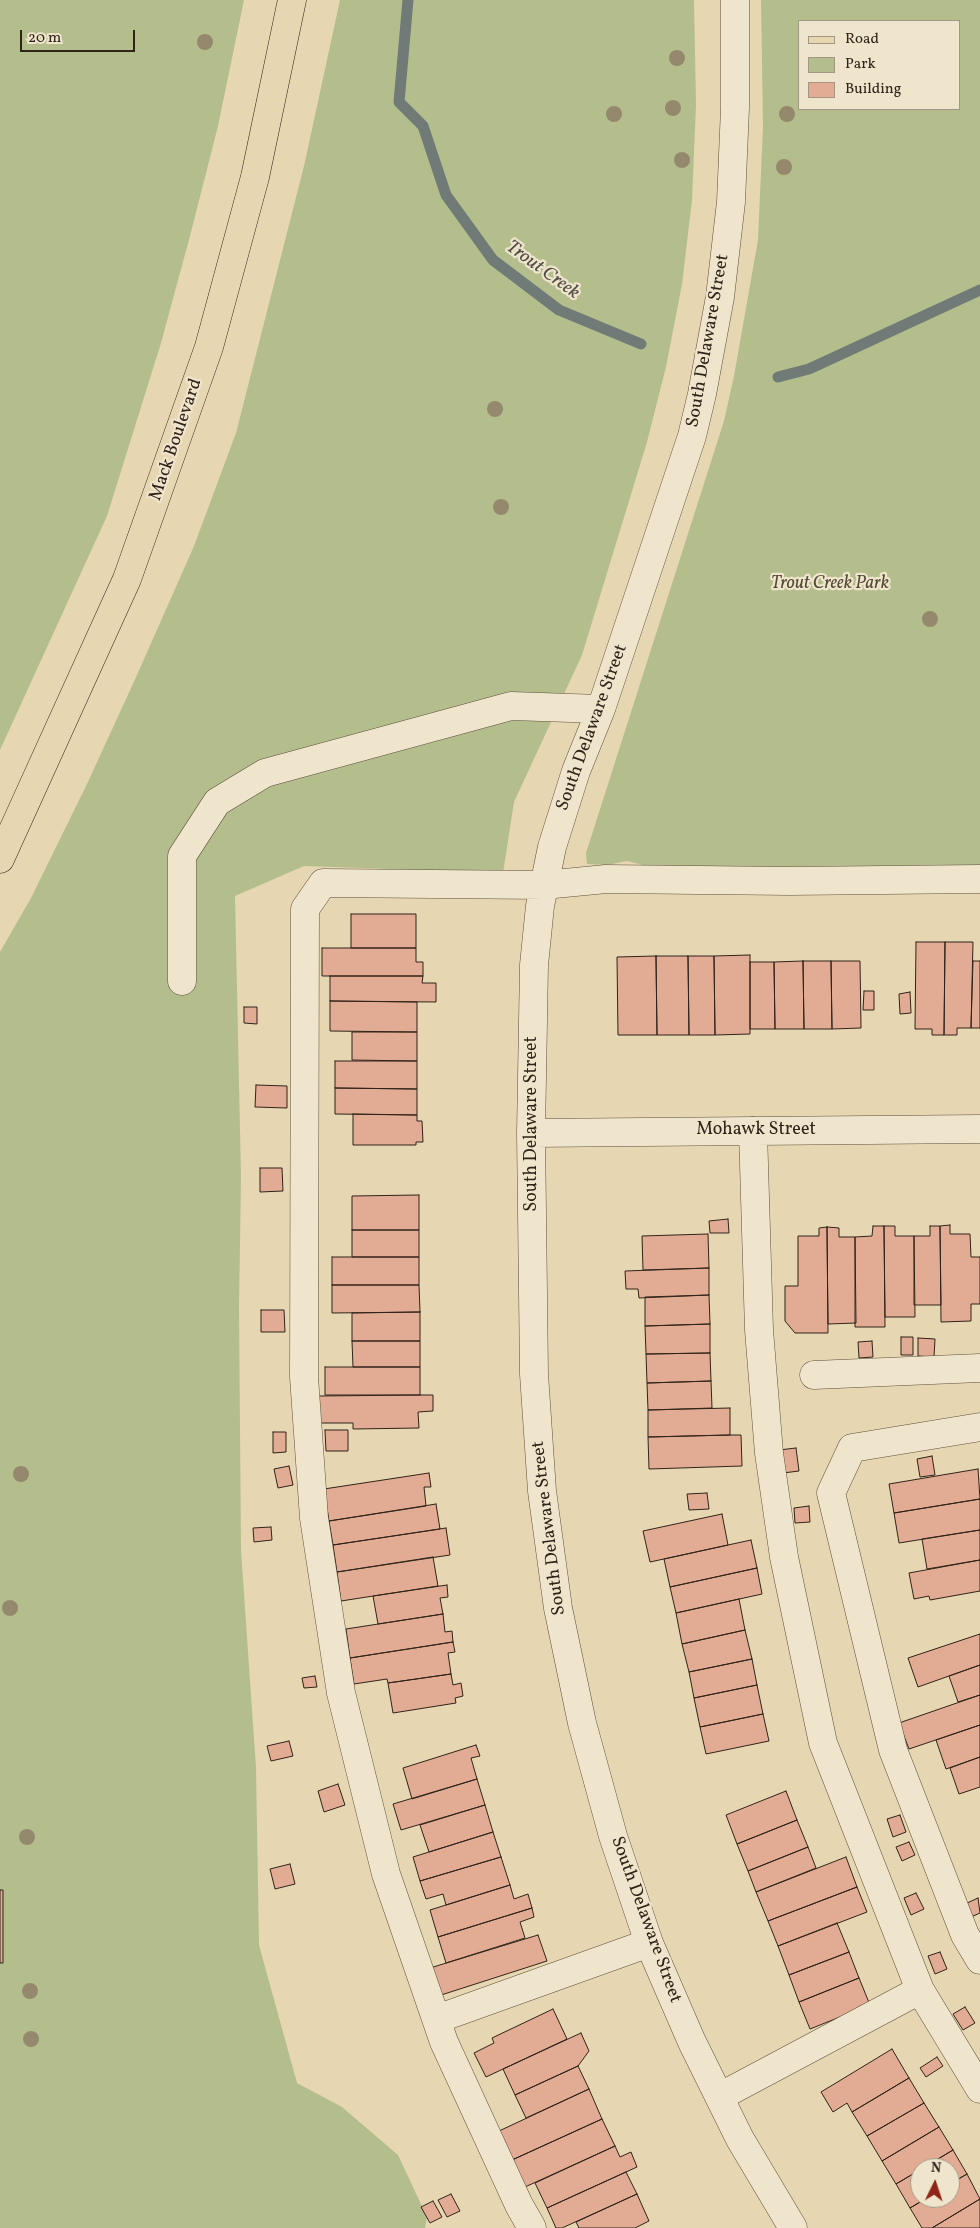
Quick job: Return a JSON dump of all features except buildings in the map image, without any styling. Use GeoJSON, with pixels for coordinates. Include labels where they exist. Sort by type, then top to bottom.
{"type":"FeatureCollection","features":[{"type":"Feature","properties":{"kind":"main road","name":"Mack Boulevard"},"geometry":{"type":"LineString","coordinates":[[0,859],[127,579],[206,356],[255,177],[292,0]]}},
{"type":"Feature","properties":{"kind":"street","name":"South Delaware Street"},"geometry":{"type":"LineString","coordinates":[[735,0],[735,108],[731,202],[720,296],[692,436],[601,709],[573,781],[552,847],[540,906],[534,965],[532,1133],[534,1374],[542,1491],[558,1608],[584,1732],[613,1836],[649,1942],[692,2042],[740,2139],[793,2228]]}},
{"type":"Feature","properties":{"kind":"street"},"geometry":{"type":"LineString","coordinates":[[182,981],[182,856],[217,802],[265,773],[511,706],[601,709]]}},
{"type":"Feature","properties":{"kind":"street"},"geometry":{"type":"LineString","coordinates":[[532,2228],[518,2205],[444,2042],[386,1874],[342,1693],[314,1518],[304,1377],[306,909],[323,883],[544,885],[606,879],[790,881],[980,879]]}},
{"type":"Feature","properties":{"kind":"street","name":"Mohawk Street"},"geometry":{"type":"LineString","coordinates":[[532,1133],[980,1130]]}},
{"type":"Feature","properties":{"kind":"street"},"geometry":{"type":"LineString","coordinates":[[753,1131],[759,1330],[769,1453],[784,1557],[823,1743],[920,1990],[980,2089]]}},
{"type":"Feature","properties":{"kind":"street"},"geometry":{"type":"LineString","coordinates":[[814,1375],[980,1368]]}},
{"type":"Feature","properties":{"kind":"street"},"geometry":{"type":"LineString","coordinates":[[980,1427],[852,1448],[831,1493],[893,1750],[965,1935],[980,1960]]}},
{"type":"Feature","properties":{"kind":"street"},"geometry":{"type":"LineString","coordinates":[[437,2019],[649,1942]]}},
{"type":"Feature","properties":{"kind":"street"},"geometry":{"type":"LineString","coordinates":[[719,2097],[920,1990]]}},
{"type":"Feature","properties":{"kind":"green space"},"geometry":{"type":"Polygon","coordinates":[[[0,0],[244,0],[218,126],[190,236],[161,343],[107,516],[0,750],[0,0]]]}},
{"type":"Feature","properties":{"kind":"green space"},"geometry":{"type":"Polygon","coordinates":[[[340,0],[694,0],[696,105],[692,200],[682,284],[666,367],[647,442],[582,655],[514,802],[503,873],[304,866],[235,896],[241,1177],[239,1308],[241,1550],[256,1768],[259,1945],[297,2083],[342,2107],[398,2155],[427,2217],[425,2228],[0,2228],[0,952],[31,898],[87,784],[137,675],[194,546],[236,433],[304,166],[340,0]]]}},
{"type":"Feature","properties":{"kind":"green space","name":"Trout Creek Park"},"geometry":{"type":"Polygon","coordinates":[[[761,0],[980,0],[980,865],[655,868],[627,861],[607,865],[587,864],[586,853],[724,421],[734,376],[758,240],[763,127],[761,0]]]}},
{"type":"Feature","properties":{"kind":"waterway","name":"Trout Creek"},"geometry":{"type":"LineString","coordinates":[[408,0],[399,102],[423,126],[446,195],[493,260],[559,310],[641,344]]}},
{"type":"Feature","properties":{"kind":"waterway","name":"Trout Creek"},"geometry":{"type":"LineString","coordinates":[[778,377],[809,369],[980,290]]}}]}
